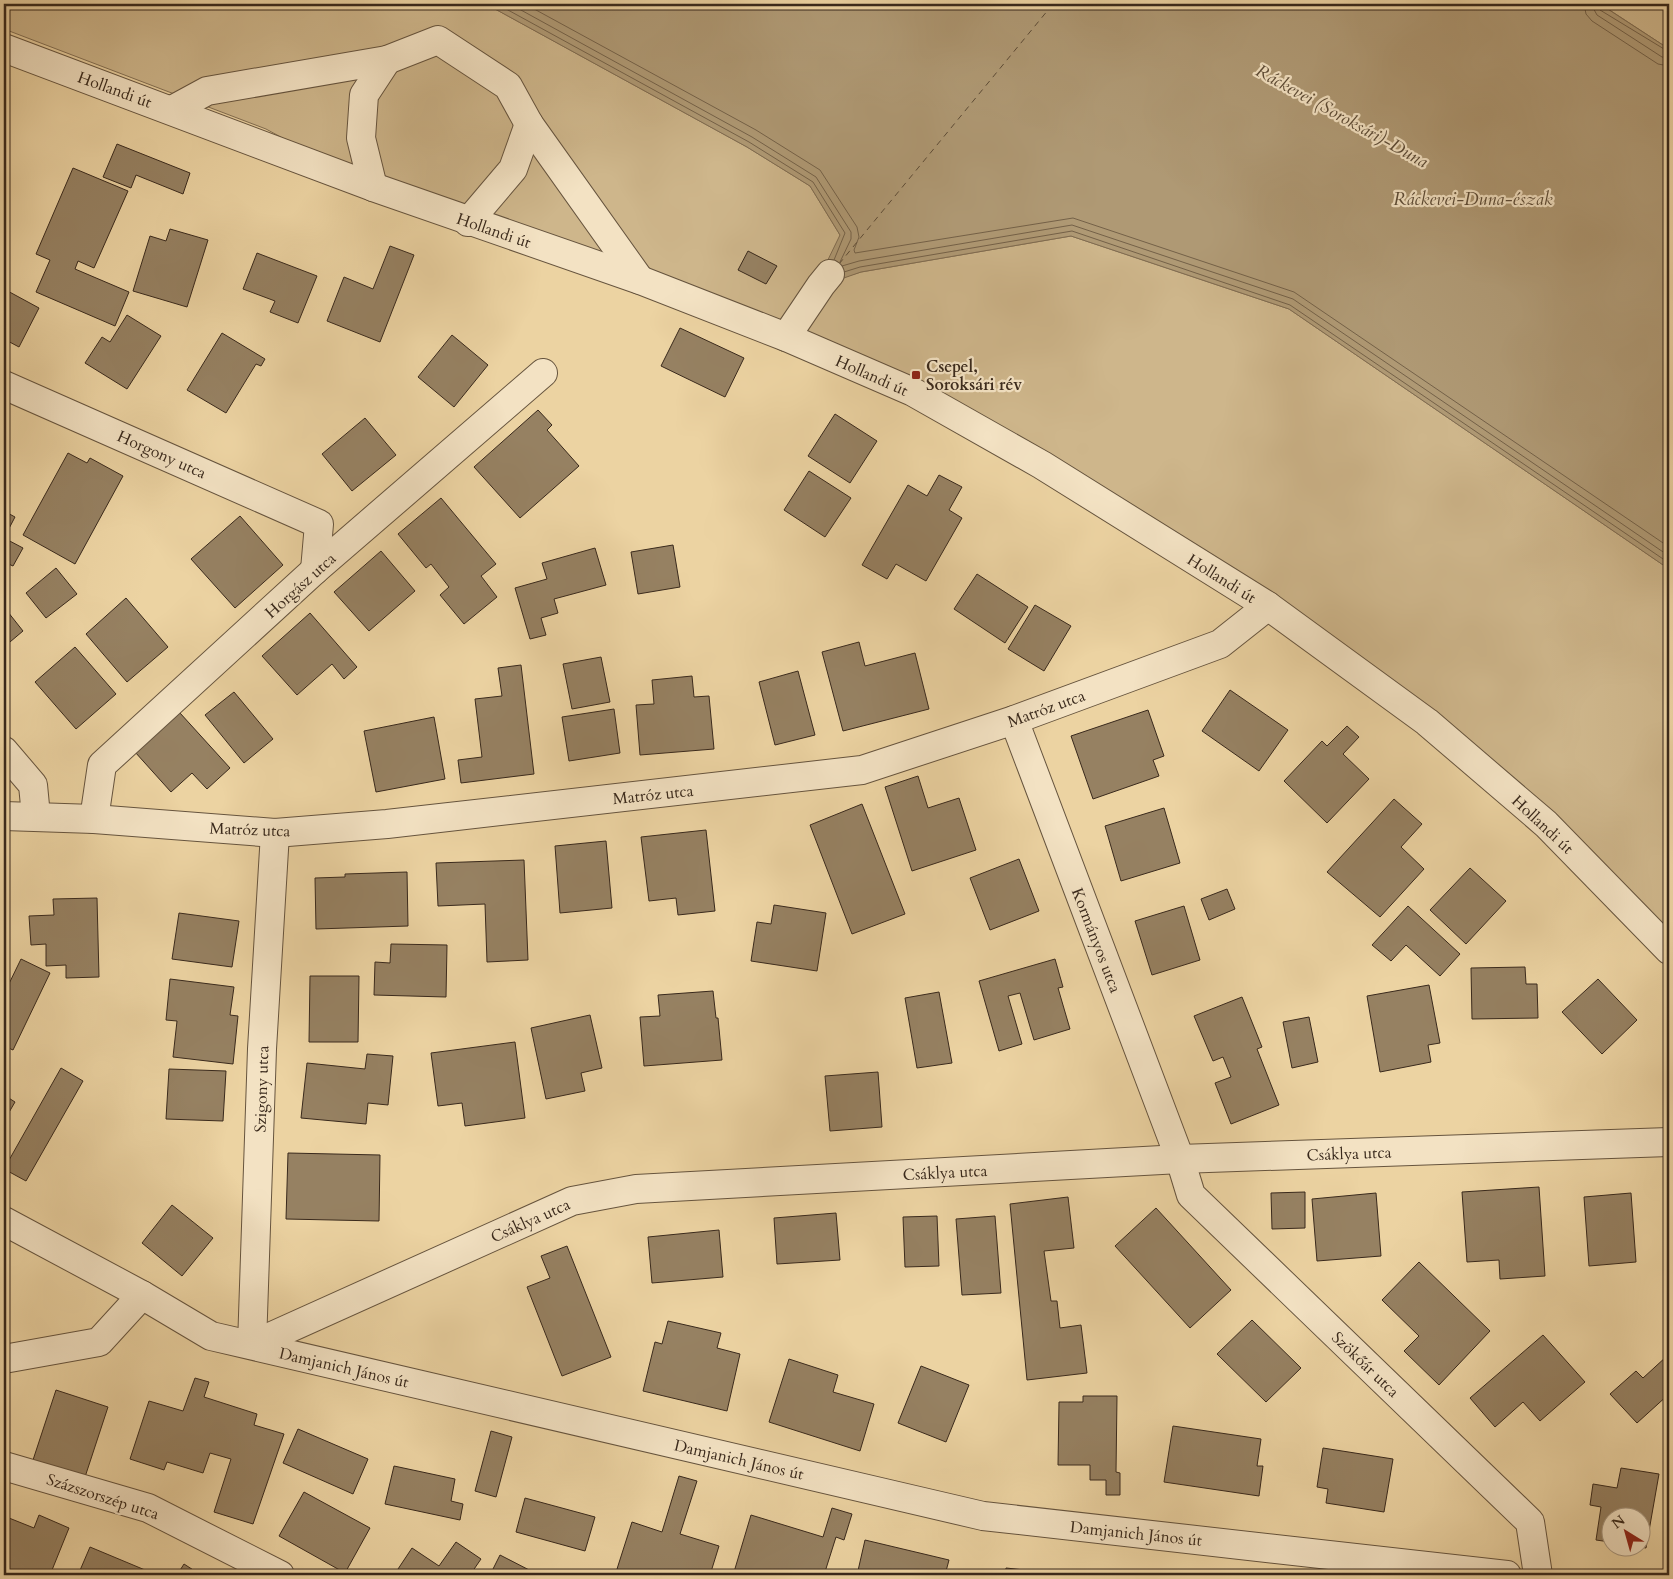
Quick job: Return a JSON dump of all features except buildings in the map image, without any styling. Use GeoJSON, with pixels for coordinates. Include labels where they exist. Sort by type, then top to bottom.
{"type":"FeatureCollection","features":[{"type":"Feature","properties":{"kind":"street"},"geometry":{"type":"LineString","coordinates":[[172,110],[207,91],[387,60],[438,40],[508,86],[530,124],[640,280]]}},
{"type":"Feature","properties":{"kind":"street","name":"Hollandi út"},"geometry":{"type":"LineString","coordinates":[[4,48],[468,222],[640,280],[786,336],[913,392],[1042,465],[1268,606],[1427,722],[1546,824],[1669,950]]}},
{"type":"Feature","properties":{"kind":"street"},"geometry":{"type":"LineString","coordinates":[[373,187],[361,138],[364,95],[387,60]]}},
{"type":"Feature","properties":{"kind":"street"},"geometry":{"type":"LineString","coordinates":[[468,222],[513,169],[530,124]]}},
{"type":"Feature","properties":{"kind":"street"},"geometry":{"type":"LineString","coordinates":[[786,336],[830,274]]}},
{"type":"Feature","properties":{"kind":"street","name":"Horgász utca"},"geometry":{"type":"LineString","coordinates":[[94,819],[102,765],[315,570],[543,373]]}},
{"type":"Feature","properties":{"kind":"street","name":"Horgony utca"},"geometry":{"type":"LineString","coordinates":[[4,385],[319,524],[353,537]]}},
{"type":"Feature","properties":{"kind":"street"},"geometry":{"type":"LineString","coordinates":[[315,570],[319,524]]}},
{"type":"Feature","properties":{"kind":"street","name":"Matróz utca"},"geometry":{"type":"LineString","coordinates":[[4,816],[94,819],[275,833],[387,824],[862,770],[1014,720],[1220,644],[1268,606]]}},
{"type":"Feature","properties":{"kind":"street","name":"Kormányos utca"},"geometry":{"type":"LineString","coordinates":[[1014,720],[1180,1159]]}},
{"type":"Feature","properties":{"kind":"street"},"geometry":{"type":"LineString","coordinates":[[4,751],[33,785],[36,816]]}},
{"type":"Feature","properties":{"kind":"street","name":"Szigony utca"},"geometry":{"type":"LineString","coordinates":[[252,1345],[262,1048],[275,833]]}},
{"type":"Feature","properties":{"kind":"street","name":"Csáklya utca"},"geometry":{"type":"LineString","coordinates":[[252,1345],[572,1201],[636,1189],[1180,1159],[1669,1142]]}},
{"type":"Feature","properties":{"kind":"street","name":"Szökőár utca"},"geometry":{"type":"LineString","coordinates":[[1180,1159],[1191,1195],[1530,1522],[1538,1575]]}},
{"type":"Feature","properties":{"kind":"street","name":"Damjanich János út"},"geometry":{"type":"LineString","coordinates":[[4,1221],[142,1295],[211,1336],[983,1516],[1508,1575]]}},
{"type":"Feature","properties":{"kind":"street"},"geometry":{"type":"LineString","coordinates":[[4,1359],[99,1342],[142,1295]]}},
{"type":"Feature","properties":{"kind":"street","name":"Százszorszép utca"},"geometry":{"type":"LineString","coordinates":[[4,1466],[148,1508],[280,1575]]}},
{"type":"Feature","properties":{"kind":"shaded area"},"geometry":{"type":"Polygon","coordinates":[[[4,4],[486,4],[747,147],[810,186],[840,235],[841,278],[861,272],[1071,236],[1289,309],[1669,569],[1669,950],[1427,722],[913,392],[373,187],[266,129],[4,29],[4,4]]]}},
{"type":"Feature","properties":{"kind":"shaded area"},"geometry":{"type":"Polygon","coordinates":[[[1600,4],[1669,4],[1669,49],[1602,5],[1600,4]]]}},
{"type":"Feature","properties":{"kind":"water","name":"Ráckevei-Duna-észak"},"geometry":{"type":"Polygon","coordinates":[[[486,4],[1600,4],[1669,49],[1669,569],[1289,309],[1071,236],[861,272],[841,279],[823,270],[840,235],[810,186],[747,147],[486,4]]]}},
{"type":"Feature","properties":{"kind":"ferry route"},"geometry":{"type":"LineString","coordinates":[[839,264],[1053,4]]}},
{"type":"Feature","properties":{"kind":"place","name":"Csepel, Soroksári rév"},"geometry":{"type":"Point","coordinates":[916,375]}},
{"type":"Feature","properties":{"kind":"water label","name":"Ráckevei (Soroksári)-Duna"},"geometry":{"type":"Point","coordinates":[1342,116]}}]}
